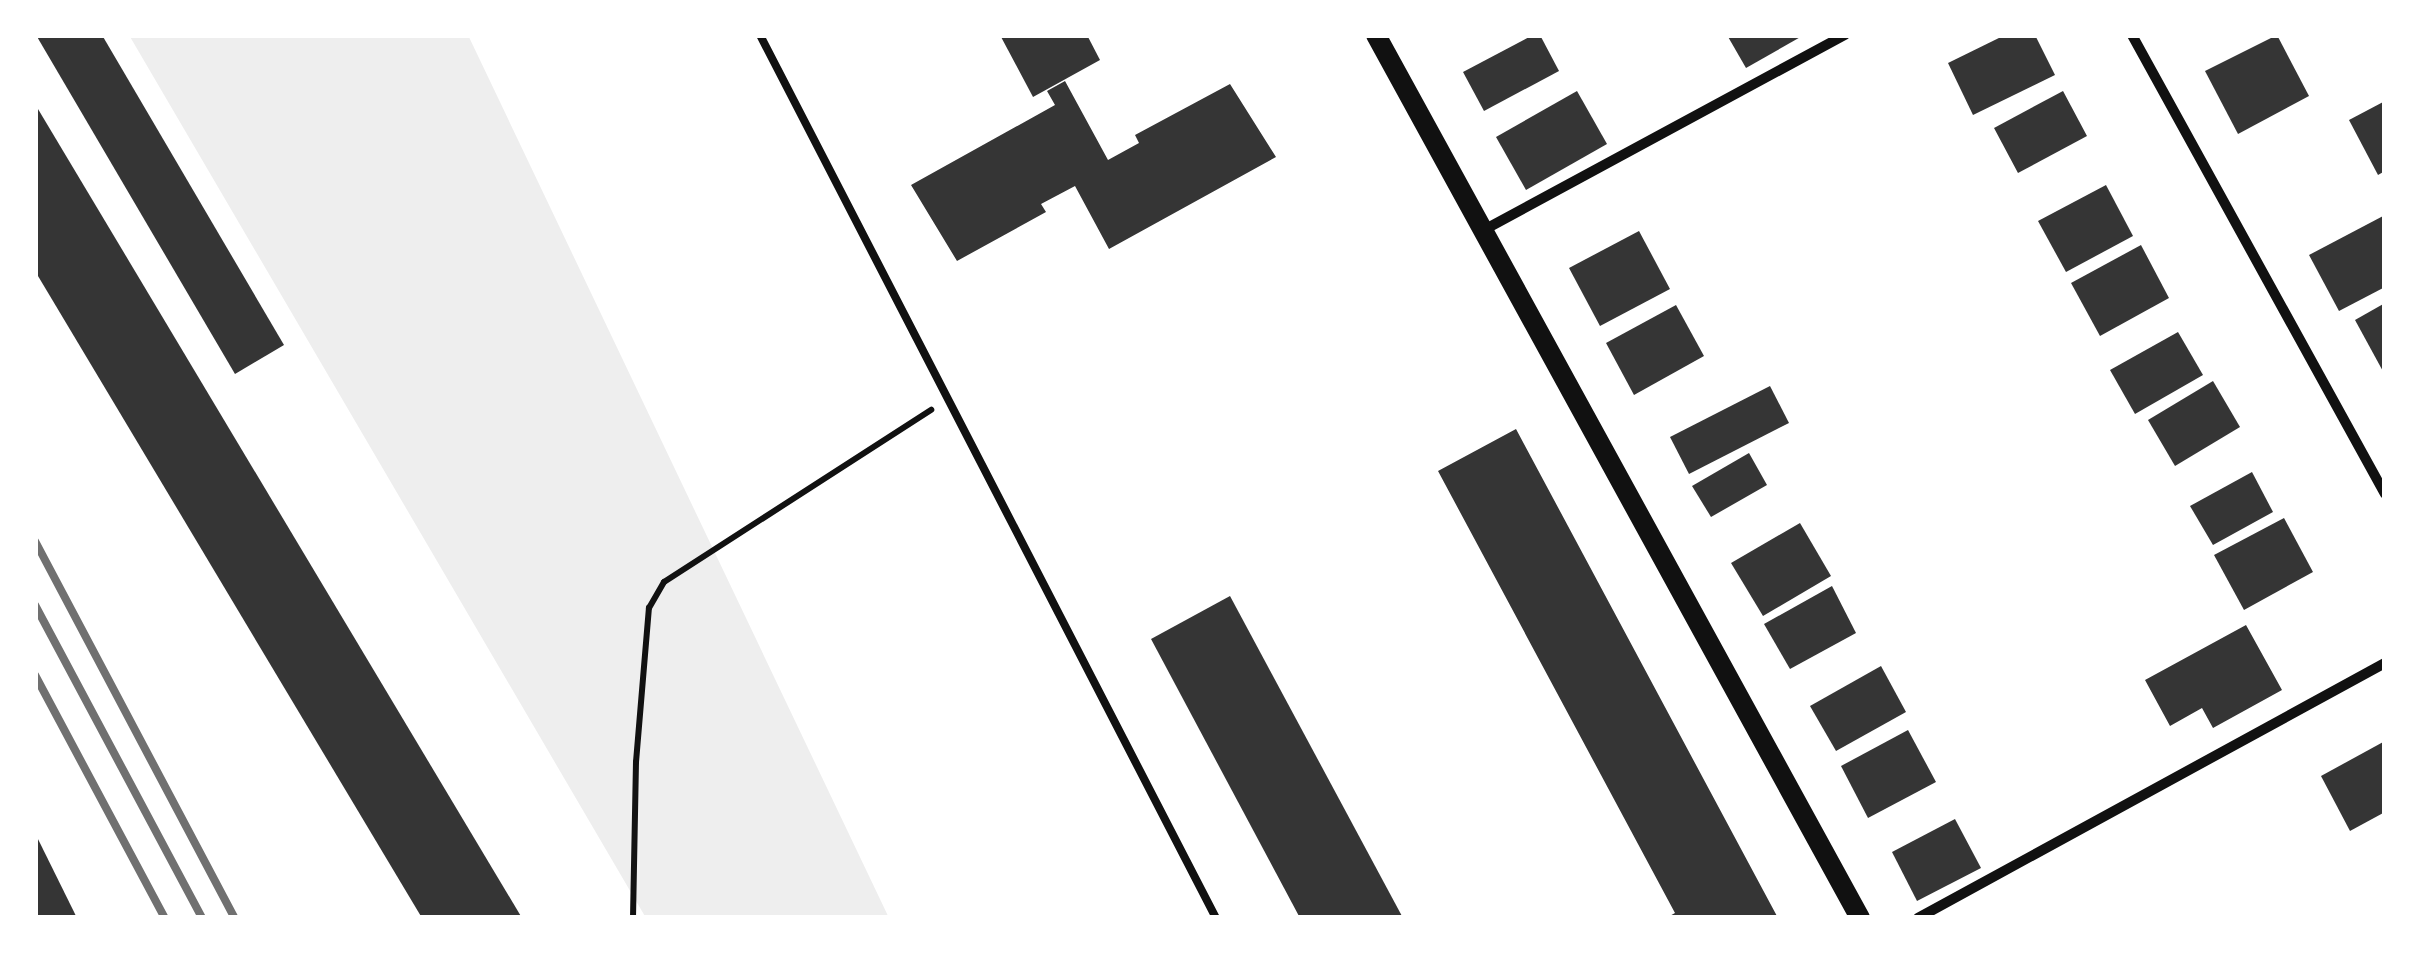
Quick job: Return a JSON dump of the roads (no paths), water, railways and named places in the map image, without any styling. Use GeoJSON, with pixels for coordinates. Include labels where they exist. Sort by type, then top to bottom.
{"type":"FeatureCollection","features":[{"type":"Feature","properties":{"kind":"main road"},"geometry":{"type":"LineString","coordinates":[[1376,35],[1860,918]]}},
{"type":"Feature","properties":{"kind":"street"},"geometry":{"type":"LineString","coordinates":[[1482,231],[1845,35]]}},
{"type":"Feature","properties":{"kind":"street"},"geometry":{"type":"LineString","coordinates":[[2132,35],[2385,494]]}},
{"type":"Feature","properties":{"kind":"street"},"geometry":{"type":"LineString","coordinates":[[1918,918],[2385,663]]}},
{"type":"Feature","properties":{"kind":"lane"},"geometry":{"type":"LineString","coordinates":[[760,35],[1216,918]]}},
{"type":"Feature","properties":{"kind":"railway"},"geometry":{"type":"LineString","coordinates":[[35,541],[235,918]]}},
{"type":"Feature","properties":{"kind":"railway"},"geometry":{"type":"LineString","coordinates":[[35,605],[202,918]]}},
{"type":"Feature","properties":{"kind":"railway"},"geometry":{"type":"LineString","coordinates":[[35,675],[165,918]]}}]}
